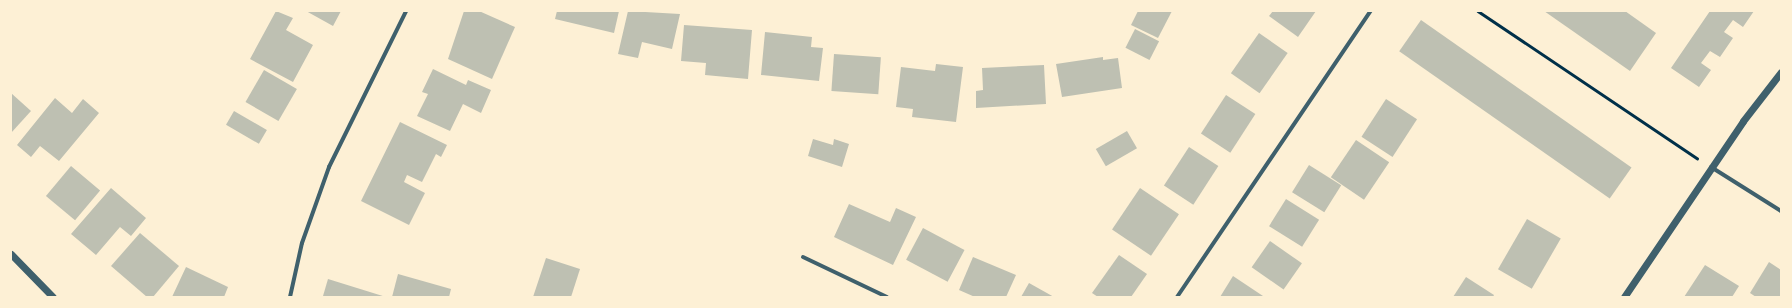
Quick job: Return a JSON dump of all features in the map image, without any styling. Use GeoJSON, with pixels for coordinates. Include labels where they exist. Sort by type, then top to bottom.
{"type":"FeatureCollection","features":[{"type":"Feature","properties":{"kind":"street"},"geometry":{"type":"LineString","coordinates":[[290,297],[302,243],[329,167],[406,11]]}},
{"type":"Feature","properties":{"kind":"street"},"geometry":{"type":"LineString","coordinates":[[1177,297],[1371,11]]}},
{"type":"Feature","properties":{"kind":"street"},"geometry":{"type":"LineString","coordinates":[[1624,297],[1711,167],[1781,72]]}},
{"type":"Feature","properties":{"kind":"street"},"geometry":{"type":"LineString","coordinates":[[1711,167],[1781,211]]}},
{"type":"Feature","properties":{"kind":"street"},"geometry":{"type":"LineString","coordinates":[[11,254],[53,297]]}},
{"type":"Feature","properties":{"kind":"street"},"geometry":{"type":"LineString","coordinates":[[802,257],[887,297]]}},
{"type":"Feature","properties":{"kind":"path"},"geometry":{"type":"LineString","coordinates":[[1478,11],[1711,167]]}},
{"type":"Feature","properties":{"kind":"building"},"geometry":{"type":"Polygon","coordinates":[[[276,11],[293,18],[286,30],[313,45],[293,82],[250,59],[276,11]]]}},
{"type":"Feature","properties":{"kind":"building"},"geometry":{"type":"Polygon","coordinates":[[[306,11],[341,11],[333,26],[306,11]]]}},
{"type":"Feature","properties":{"kind":"building"},"geometry":{"type":"Polygon","coordinates":[[[464,11],[479,11],[515,27],[492,79],[448,59],[464,11]]]}},
{"type":"Feature","properties":{"kind":"building"},"geometry":{"type":"Polygon","coordinates":[[[557,11],[619,11],[614,33],[555,19],[557,11]]]}},
{"type":"Feature","properties":{"kind":"building"},"geometry":{"type":"Polygon","coordinates":[[[628,11],[680,14],[672,49],[642,42],[638,58],[618,54],[628,11]]]}},
{"type":"Feature","properties":{"kind":"building"},"geometry":{"type":"Polygon","coordinates":[[[1138,11],[1172,11],[1158,38],[1131,25],[1138,11]]]}},
{"type":"Feature","properties":{"kind":"building"},"geometry":{"type":"Polygon","coordinates":[[[1273,11],[1316,11],[1298,37],[1269,16],[1273,11]]]}},
{"type":"Feature","properties":{"kind":"building"},"geometry":{"type":"Polygon","coordinates":[[[1544,11],[1625,11],[1656,33],[1630,71],[1544,11]]]}},
{"type":"Feature","properties":{"kind":"building"},"geometry":{"type":"Polygon","coordinates":[[[1710,11],[1754,11],[1743,27],[1733,20],[1724,32],[1733,38],[1720,57],[1710,51],[1701,63],[1711,70],[1699,87],[1671,68],[1710,11]]]}},
{"type":"Feature","properties":{"kind":"building"},"geometry":{"type":"Polygon","coordinates":[[[1421,20],[1632,167],[1610,199],[1399,51],[1421,20]]]}},
{"type":"Feature","properties":{"kind":"building"},"geometry":{"type":"Polygon","coordinates":[[[684,25],[752,30],[748,79],[705,75],[706,63],[681,61],[684,25]]]}},
{"type":"Feature","properties":{"kind":"building"},"geometry":{"type":"Polygon","coordinates":[[[1135,29],[1159,41],[1150,60],[1125,48],[1135,29]]]}},
{"type":"Feature","properties":{"kind":"building"},"geometry":{"type":"Polygon","coordinates":[[[765,32],[812,37],[811,47],[823,48],[819,81],[761,75],[765,32]]]}},
{"type":"Feature","properties":{"kind":"building"},"geometry":{"type":"Polygon","coordinates":[[[1259,33],[1288,53],[1260,93],[1231,73],[1259,33]]]}},
{"type":"Feature","properties":{"kind":"building"},"geometry":{"type":"Polygon","coordinates":[[[834,54],[881,57],[878,94],[831,91],[834,54]]]}},
{"type":"Feature","properties":{"kind":"building"},"geometry":{"type":"Polygon","coordinates":[[[1103,57],[1103,60],[1118,58],[1122,88],[1062,97],[1056,64],[1103,57]]]}},
{"type":"Feature","properties":{"kind":"building"},"geometry":{"type":"Polygon","coordinates":[[[936,64],[963,67],[956,122],[912,117],[913,109],[896,107],[901,67],[935,71],[936,64]]]}},
{"type":"Feature","properties":{"kind":"building"},"geometry":{"type":"Polygon","coordinates":[[[1044,65],[1046,104],[976,108],[976,91],[983,90],[982,68],[1044,65]]]}},
{"type":"Feature","properties":{"kind":"building"},"geometry":{"type":"Polygon","coordinates":[[[433,69],[466,85],[468,80],[491,90],[481,113],[463,104],[450,131],[417,116],[428,94],[422,92],[433,69]]]}},
{"type":"Feature","properties":{"kind":"building"},"geometry":{"type":"Polygon","coordinates":[[[264,70],[297,89],[278,121],[246,102],[264,70]]]}},
{"type":"Feature","properties":{"kind":"building"},"geometry":{"type":"Polygon","coordinates":[[[11,93],[31,111],[11,133],[11,93]]]}},
{"type":"Feature","properties":{"kind":"building"},"geometry":{"type":"Polygon","coordinates":[[[1226,95],[1255,114],[1230,153],[1201,134],[1226,95]]]}},
{"type":"Feature","properties":{"kind":"building"},"geometry":{"type":"Polygon","coordinates":[[[55,98],[72,113],[83,99],[99,113],[59,161],[40,146],[31,157],[17,145],[55,98]]]}},
{"type":"Feature","properties":{"kind":"building"},"geometry":{"type":"Polygon","coordinates":[[[1386,99],[1417,119],[1393,157],[1361,137],[1386,99]]]}},
{"type":"Feature","properties":{"kind":"building"},"geometry":{"type":"Polygon","coordinates":[[[234,111],[267,130],[259,144],[226,125],[234,111]]]}},
{"type":"Feature","properties":{"kind":"building"},"geometry":{"type":"Polygon","coordinates":[[[400,122],[447,145],[441,157],[436,154],[422,182],[407,175],[404,182],[425,193],[409,225],[361,201],[400,122]]]}},
{"type":"Feature","properties":{"kind":"building"},"geometry":{"type":"Polygon","coordinates":[[[1127,131],[1137,148],[1106,166],[1096,149],[1127,131]]]}},
{"type":"Feature","properties":{"kind":"building"},"geometry":{"type":"Polygon","coordinates":[[[813,139],[833,145],[834,139],[849,144],[842,167],[808,156],[813,139]]]}},
{"type":"Feature","properties":{"kind":"building"},"geometry":{"type":"Polygon","coordinates":[[[1356,140],[1389,162],[1364,200],[1331,177],[1356,140]]]}},
{"type":"Feature","properties":{"kind":"building"},"geometry":{"type":"Polygon","coordinates":[[[1189,147],[1218,166],[1193,205],[1164,186],[1189,147]]]}},
{"type":"Feature","properties":{"kind":"building"},"geometry":{"type":"Polygon","coordinates":[[[1309,165],[1341,185],[1324,212],[1292,192],[1309,165]]]}},
{"type":"Feature","properties":{"kind":"building"},"geometry":{"type":"Polygon","coordinates":[[[71,166],[100,190],[75,220],[46,196],[71,166]]]}},
{"type":"Feature","properties":{"kind":"building"},"geometry":{"type":"Polygon","coordinates":[[[111,188],[146,218],[131,236],[120,227],[96,255],[71,234],[111,188]]]}},
{"type":"Feature","properties":{"kind":"building"},"geometry":{"type":"Polygon","coordinates":[[[1140,188],[1179,214],[1151,256],[1112,229],[1140,188]]]}},
{"type":"Feature","properties":{"kind":"building"},"geometry":{"type":"Polygon","coordinates":[[[1286,199],[1319,220],[1302,247],[1269,226],[1286,199]]]}},
{"type":"Feature","properties":{"kind":"building"},"geometry":{"type":"Polygon","coordinates":[[[849,204],[890,222],[896,208],[916,217],[893,265],[834,237],[849,204]]]}},
{"type":"Feature","properties":{"kind":"building"},"geometry":{"type":"Polygon","coordinates":[[[1527,219],[1561,238],[1532,289],[1498,269],[1527,219]]]}},
{"type":"Feature","properties":{"kind":"building"},"geometry":{"type":"Polygon","coordinates":[[[923,228],[964,250],[948,282],[906,260],[923,228]]]}},
{"type":"Feature","properties":{"kind":"building"},"geometry":{"type":"Polygon","coordinates":[[[140,233],[179,266],[153,297],[147,297],[111,266],[140,233]]]}},
{"type":"Feature","properties":{"kind":"building"},"geometry":{"type":"Polygon","coordinates":[[[1270,241],[1302,263],[1284,290],[1252,267],[1270,241]]]}},
{"type":"Feature","properties":{"kind":"building"},"geometry":{"type":"Polygon","coordinates":[[[1119,255],[1147,274],[1131,297],[1098,297],[1092,293],[1119,255]]]}},
{"type":"Feature","properties":{"kind":"building"},"geometry":{"type":"Polygon","coordinates":[[[973,257],[1016,275],[1006,297],[975,297],[959,290],[973,257]]]}},
{"type":"Feature","properties":{"kind":"building"},"geometry":{"type":"Polygon","coordinates":[[[546,258],[580,269],[571,297],[533,297],[546,258]]]}},
{"type":"Feature","properties":{"kind":"building"},"geometry":{"type":"Polygon","coordinates":[[[1769,262],[1781,270],[1781,297],[1756,297],[1750,293],[1769,262]]]}},
{"type":"Feature","properties":{"kind":"building"},"geometry":{"type":"Polygon","coordinates":[[[1705,265],[1739,286],[1732,297],[1684,297],[1705,265]]]}},
{"type":"Feature","properties":{"kind":"building"},"geometry":{"type":"Polygon","coordinates":[[[186,267],[228,287],[224,297],[172,297],[186,267]]]}},
{"type":"Feature","properties":{"kind":"building"},"geometry":{"type":"Polygon","coordinates":[[[398,274],[451,289],[449,297],[392,297],[398,274]]]}},
{"type":"Feature","properties":{"kind":"building"},"geometry":{"type":"Polygon","coordinates":[[[1233,276],[1263,296],[1263,297],[1220,297],[1233,276]]]}},
{"type":"Feature","properties":{"kind":"building"},"geometry":{"type":"Polygon","coordinates":[[[1466,277],[1494,295],[1493,297],[1453,297],[1466,277]]]}},
{"type":"Feature","properties":{"kind":"building"},"geometry":{"type":"Polygon","coordinates":[[[328,279],[386,297],[323,296],[328,279]]]}},
{"type":"Feature","properties":{"kind":"building"},"geometry":{"type":"Polygon","coordinates":[[[1029,283],[1054,297],[1021,297],[1029,283]]]}}]}
